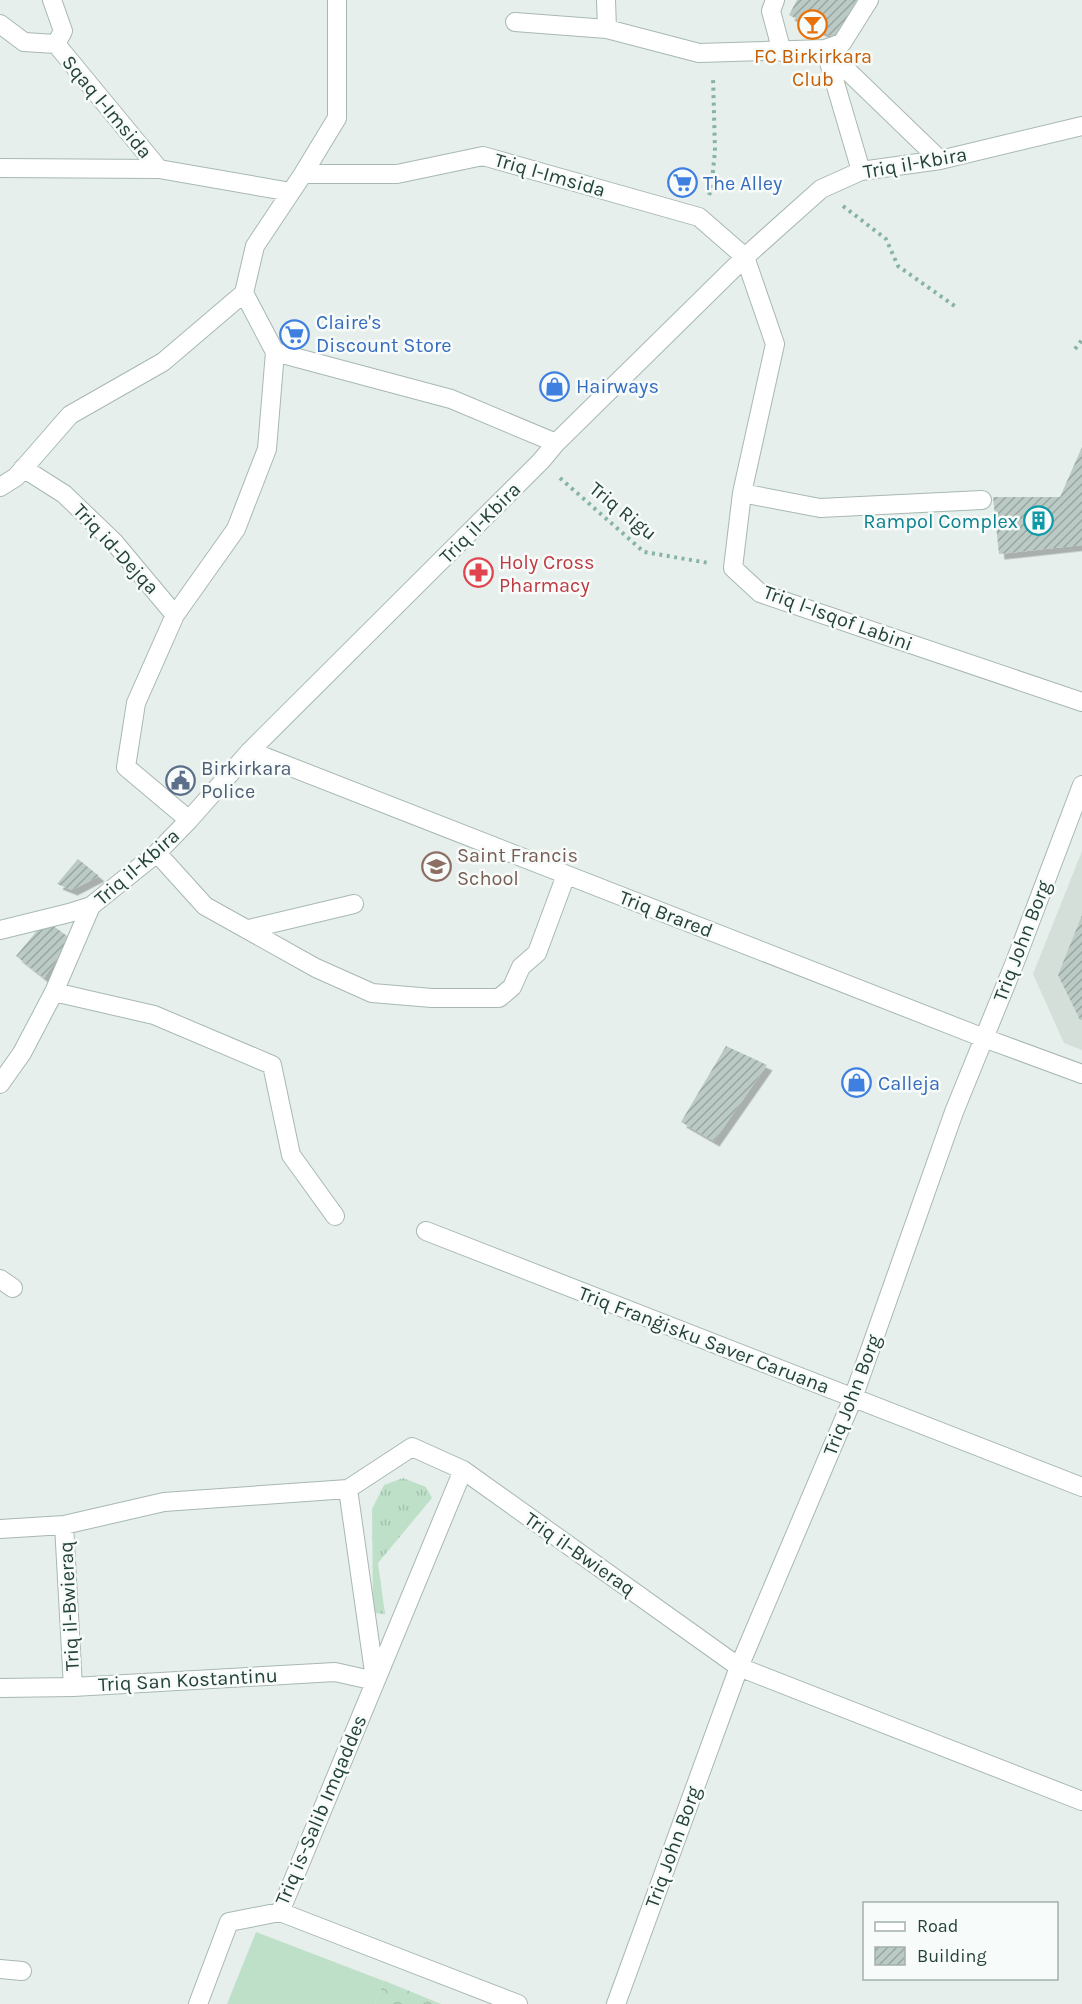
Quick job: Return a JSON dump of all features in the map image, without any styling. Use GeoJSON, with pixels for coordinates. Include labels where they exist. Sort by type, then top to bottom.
{"type":"FeatureCollection","features":[{"type":"Feature","properties":{"kind":"street"},"geometry":{"type":"LineString","coordinates":[[0,24],[24,42],[56,44],[63,31],[52,0]]}},
{"type":"Feature","properties":{"kind":"street"},"geometry":{"type":"LineString","coordinates":[[0,488],[16,477],[70,415],[163,362],[244,293],[255,246],[337,118],[337,0]]}},
{"type":"Feature","properties":{"kind":"street"},"geometry":{"type":"LineString","coordinates":[[606,0],[607,29]]}},
{"type":"Feature","properties":{"kind":"street"},"geometry":{"type":"LineString","coordinates":[[775,0],[771,11],[782,52]]}},
{"type":"Feature","properties":{"kind":"street"},"geometry":{"type":"LineString","coordinates":[[515,22],[607,29],[699,53],[782,52],[825,49],[843,43],[869,0]]}},
{"type":"Feature","properties":{"kind":"street","name":"Sqaq l-Imsida"},"geometry":{"type":"LineString","coordinates":[[56,44],[159,169]]}},
{"type":"Feature","properties":{"kind":"street"},"geometry":{"type":"LineString","coordinates":[[825,49],[940,160]]}},
{"type":"Feature","properties":{"kind":"street"},"geometry":{"type":"LineString","coordinates":[[825,49],[861,171]]}},
{"type":"Feature","properties":{"kind":"street","name":"Triq il-Kbira"},"geometry":{"type":"LineString","coordinates":[[0,1084],[22,1053],[54,992],[92,906],[157,853],[250,751],[541,461],[556,443],[745,257],[821,189],[861,171],[940,160],[1082,126]]}},
{"type":"Feature","properties":{"kind":"street","name":"Triq l-Imsida"},"geometry":{"type":"LineString","coordinates":[[303,174],[397,174],[483,156],[699,217],[745,257]]}},
{"type":"Feature","properties":{"kind":"street"},"geometry":{"type":"LineString","coordinates":[[0,168],[159,169],[291,192]]}},
{"type":"Feature","properties":{"kind":"street"},"geometry":{"type":"LineString","coordinates":[[733,568],[742,493],[775,344],[745,257]]}},
{"type":"Feature","properties":{"kind":"street"},"geometry":{"type":"LineString","coordinates":[[189,820],[126,766],[136,703],[175,615],[236,529],[267,449],[275,352],[244,293]]}},
{"type":"Feature","properties":{"kind":"street"},"geometry":{"type":"LineString","coordinates":[[275,352],[451,399],[556,443]]}},
{"type":"Feature","properties":{"kind":"street","name":"Triq id-Dejqa"},"geometry":{"type":"LineString","coordinates":[[23,468],[64,494],[114,542],[175,615]]}},
{"type":"Feature","properties":{"kind":"street"},"geometry":{"type":"LineString","coordinates":[[742,493],[820,508],[982,500]]}},
{"type":"Feature","properties":{"kind":"street","name":"Triq l-Isqof Labini"},"geometry":{"type":"LineString","coordinates":[[733,568],[760,592],[1082,702]]}},
{"type":"Feature","properties":{"kind":"street","name":"Triq Brared"},"geometry":{"type":"LineString","coordinates":[[250,751],[984,1038],[1082,1074]]}},
{"type":"Feature","properties":{"kind":"street","name":"Triq John Borg"},"geometry":{"type":"LineString","coordinates":[[616,2004],[739,1667],[853,1398],[954,1112],[1082,785]]}},
{"type":"Feature","properties":{"kind":"street"},"geometry":{"type":"LineString","coordinates":[[157,853],[205,906],[316,968],[372,993],[432,998],[499,998],[512,987],[521,967],[537,953],[566,875]]}},
{"type":"Feature","properties":{"kind":"street"},"geometry":{"type":"LineString","coordinates":[[249,929],[354,904]]}},
{"type":"Feature","properties":{"kind":"street"},"geometry":{"type":"LineString","coordinates":[[0,930],[92,906]]}},
{"type":"Feature","properties":{"kind":"street"},"geometry":{"type":"LineString","coordinates":[[54,992],[154,1015],[272,1065],[291,1155],[335,1216]]}},
{"type":"Feature","properties":{"kind":"street","name":"Triq Franġisku Saver Caruana"},"geometry":{"type":"LineString","coordinates":[[426,1231],[1082,1487]]}},
{"type":"Feature","properties":{"kind":"street","name":"Triq il-Bwieraq"},"geometry":{"type":"LineString","coordinates":[[0,1529],[64,1525],[164,1502],[348,1489],[412,1447],[463,1470],[739,1667],[1082,1801]]}},
{"type":"Feature","properties":{"kind":"street","name":"Triq is-Salib Imqaddes"},"geometry":{"type":"LineString","coordinates":[[198,2004],[229,1923],[280,1912],[463,1470]]}},
{"type":"Feature","properties":{"kind":"street"},"geometry":{"type":"LineString","coordinates":[[348,1489],[375,1681]]}},
{"type":"Feature","properties":{"kind":"street","name":"Triq il-Bwieraq"},"geometry":{"type":"LineString","coordinates":[[64,1525],[73,1687]]}},
{"type":"Feature","properties":{"kind":"street","name":"Triq San Kostantinu"},"geometry":{"type":"LineString","coordinates":[[0,1688],[73,1687],[335,1672],[375,1681]]}},
{"type":"Feature","properties":{"kind":"street"},"geometry":{"type":"LineString","coordinates":[[280,1912],[518,2004]]}},
{"type":"Feature","properties":{"kind":"street"},"geometry":{"type":"LineString","coordinates":[[0,1969],[22,1971]]}},
{"type":"Feature","properties":{"kind":"path"},"geometry":{"type":"LineString","coordinates":[[699,217],[711,190],[715,151],[712,53]]}},
{"type":"Feature","properties":{"kind":"path"},"geometry":{"type":"LineString","coordinates":[[821,189],[886,239],[898,266],[956,307]]}},
{"type":"Feature","properties":{"kind":"path"},"geometry":{"type":"LineString","coordinates":[[1075,349],[1082,340]]}},
{"type":"Feature","properties":{"kind":"path","name":"Triq Rigu"},"geometry":{"type":"LineString","coordinates":[[541,461],[644,552],[733,568]]}},
{"type":"Feature","properties":{"kind":"shaded area"},"geometry":{"type":"Polygon","coordinates":[[[1082,851],[1082,1050],[1064,1043],[1033,974],[1082,851]]]}},
{"type":"Feature","properties":{"kind":"green space"},"geometry":{"type":"Polygon","coordinates":[[[403,1478],[426,1487],[432,1498],[378,1563],[385,1614],[373,1613],[372,1509],[384,1485],[403,1478]]]}},
{"type":"Feature","properties":{"kind":"green space"},"geometry":{"type":"Polygon","coordinates":[[[256,1932],[384,1981],[375,2004],[227,2004],[256,1932]]]}},
{"type":"Feature","properties":{"kind":"green space"},"geometry":{"type":"Polygon","coordinates":[[[385,1981],[441,2004],[375,2004],[385,1981]]]}},
{"type":"Feature","properties":{"kind":"building"},"geometry":{"type":"Polygon","coordinates":[[[797,0],[857,0],[837,39],[789,15],[797,0]]]}},
{"type":"Feature","properties":{"kind":"building","name":"Rampol Complex"},"geometry":{"type":"Polygon","coordinates":[[[1082,447],[1082,545],[999,554],[993,497],[1060,497],[1082,447]]]}},
{"type":"Feature","properties":{"kind":"building"},"geometry":{"type":"Polygon","coordinates":[[[78,859],[99,876],[72,890],[57,884],[78,859]]]}},
{"type":"Feature","properties":{"kind":"building"},"geometry":{"type":"Polygon","coordinates":[[[1082,915],[1082,1020],[1080,1020],[1058,975],[1082,915]]]}},
{"type":"Feature","properties":{"kind":"building"},"geometry":{"type":"Polygon","coordinates":[[[51,924],[67,936],[65,947],[44,978],[16,956],[40,927],[51,924]]]}},
{"type":"Feature","properties":{"kind":"building"},"geometry":{"type":"Polygon","coordinates":[[[726,1046],[767,1065],[714,1141],[681,1122],[726,1046]]]}},
{"type":"Feature","properties":{"kind":"place","name":"FC Birkirkara Club"},"geometry":{"type":"Point","coordinates":[813,25]}},
{"type":"Feature","properties":{"kind":"place","name":"The Alley"},"geometry":{"type":"Point","coordinates":[682,183]}},
{"type":"Feature","properties":{"kind":"place","name":"Claire's Discount Store"},"geometry":{"type":"Point","coordinates":[295,334]}},
{"type":"Feature","properties":{"kind":"place","name":"Hairways"},"geometry":{"type":"Point","coordinates":[555,386]}},
{"type":"Feature","properties":{"kind":"place","name":"Rampol Complex"},"geometry":{"type":"Point","coordinates":[1039,521]}},
{"type":"Feature","properties":{"kind":"place","name":"Holy Cross Pharmacy"},"geometry":{"type":"Point","coordinates":[478,573]}},
{"type":"Feature","properties":{"kind":"place","name":"Birkirkara Police"},"geometry":{"type":"Point","coordinates":[180,780]}},
{"type":"Feature","properties":{"kind":"place","name":"Saint Francis School"},"geometry":{"type":"Point","coordinates":[436,866]}},
{"type":"Feature","properties":{"kind":"place","name":"Calleja"},"geometry":{"type":"Point","coordinates":[857,1083]}}]}
